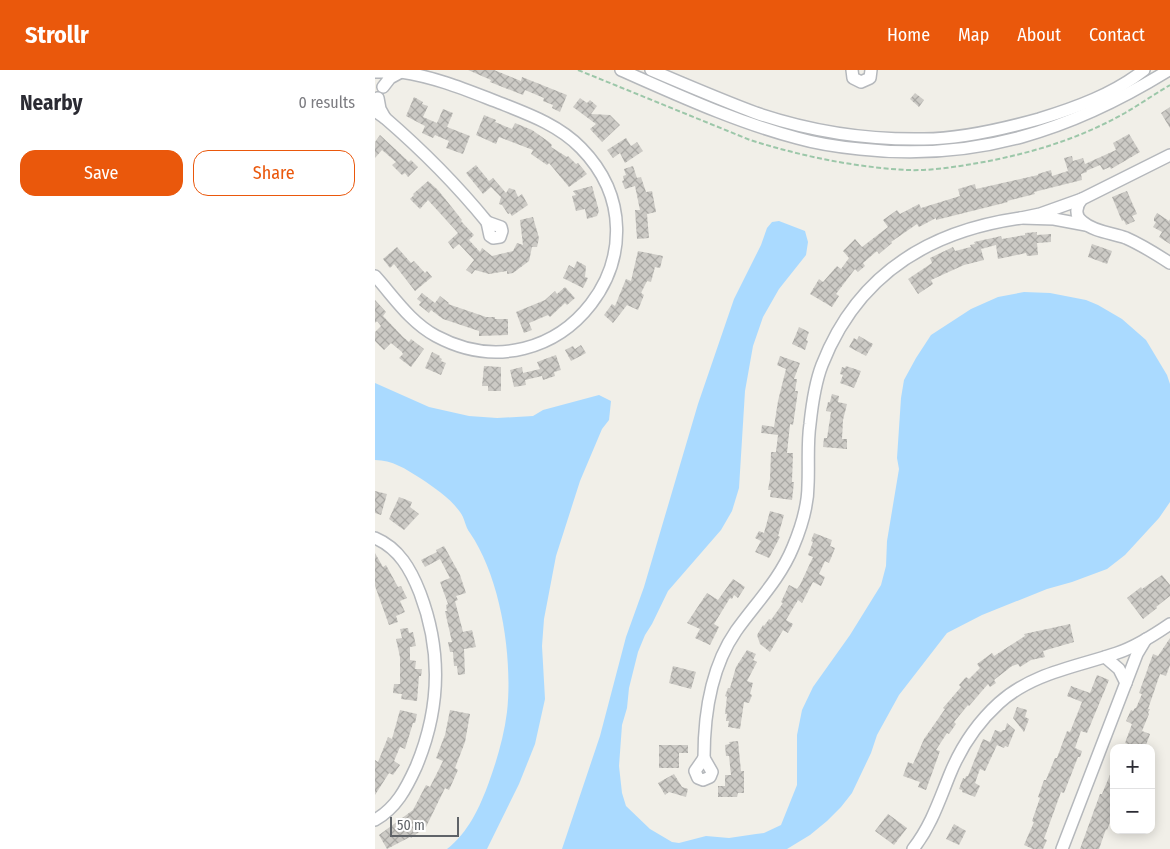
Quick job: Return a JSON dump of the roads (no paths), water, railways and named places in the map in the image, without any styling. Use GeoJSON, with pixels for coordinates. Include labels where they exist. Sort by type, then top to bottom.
{"type":"FeatureCollection","features":[{"type":"Feature","properties":{"kind":"street"},"geometry":{"type":"LineString","coordinates":[[621,70],[749,123],[798,138],[842,147],[884,152],[915,153],[985,146],[1045,131],[1097,110],[1133,92],[1169,70]]}},
{"type":"Feature","properties":{"kind":"street"},"geometry":{"type":"LineString","coordinates":[[651,70],[757,113],[801,125],[836,133],[924,140],[954,137],[1014,126],[1047,116],[1090,101],[1117,88],[1144,70]]}},
{"type":"Feature","properties":{"kind":"street"},"geometry":{"type":"LineString","coordinates":[[852,70],[853,78],[861,82],[870,78],[871,70]]}},
{"type":"Feature","properties":{"kind":"street"},"geometry":{"type":"LineString","coordinates":[[375,72],[401,72],[449,83],[557,128],[571,138],[593,162],[603,178],[610,194],[616,226],[614,256],[600,292],[588,309],[579,319],[550,339],[531,346],[510,350],[479,350],[459,347],[435,336],[410,317],[375,276]]}},
{"type":"Feature","properties":{"kind":"street"},"geometry":{"type":"LineString","coordinates":[[375,72],[381,78],[383,87]]}},
{"type":"Feature","properties":{"kind":"street"},"geometry":{"type":"LineString","coordinates":[[385,118],[376,99],[390,78],[401,72]]}},
{"type":"Feature","properties":{"kind":"street"},"geometry":{"type":"LineString","coordinates":[[375,111],[415,145],[460,188],[487,222]]}},
{"type":"Feature","properties":{"kind":"street"},"geometry":{"type":"LineString","coordinates":[[704,758],[709,697],[720,661],[735,632],[779,576],[794,546],[805,508],[808,487],[808,446],[815,393],[821,367],[833,341],[859,300],[891,269],[913,253],[945,237],[991,222],[1040,214],[1082,199],[1170,155]]}},
{"type":"Feature","properties":{"kind":"street"},"geometry":{"type":"LineString","coordinates":[[1082,199],[1078,204],[1078,217],[1089,226]]}},
{"type":"Feature","properties":{"kind":"street"},"geometry":{"type":"LineString","coordinates":[[1021,218],[1054,219],[1089,226],[1126,238],[1170,263]]}},
{"type":"Feature","properties":{"kind":"street"},"geometry":{"type":"LineString","coordinates":[[375,538],[398,554],[405,562],[417,585],[430,625],[435,654],[436,680],[431,724],[413,773],[403,794],[393,807],[375,820]]}},
{"type":"Feature","properties":{"kind":"street"},"geometry":{"type":"LineString","coordinates":[[913,849],[929,826],[965,743],[975,728],[989,713],[1019,688],[1042,676],[1119,652],[1170,624]]}},
{"type":"Feature","properties":{"kind":"street"},"geometry":{"type":"LineString","coordinates":[[1061,849],[1137,654],[1145,639]]}},
{"type":"Feature","properties":{"kind":"street"},"geometry":{"type":"LineString","coordinates":[[1105,657],[1119,669],[1126,683]]}},
{"type":"Feature","properties":{"kind":"water"},"geometry":{"type":"Polygon","coordinates":[[[779,221],[805,231],[808,242],[806,255],[779,289],[763,317],[753,346],[745,391],[739,488],[732,511],[721,530],[668,591],[638,652],[629,688],[627,708],[622,725],[619,766],[622,793],[626,806],[650,829],[672,842],[679,843],[706,836],[729,838],[764,833],[781,825],[797,785],[797,735],[802,710],[813,687],[850,635],[881,585],[886,566],[887,541],[899,469],[897,458],[904,380],[931,335],[971,309],[998,297],[1024,292],[1050,293],[1086,300],[1098,305],[1122,319],[1146,340],[1167,375],[1170,384],[1170,502],[1159,518],[1125,555],[1107,569],[1047,589],[982,615],[947,633],[899,695],[877,735],[871,753],[852,793],[827,821],[810,835],[787,849],[562,849],[600,736],[626,637],[644,587],[698,404],[734,299],[761,245],[767,228],[772,222],[779,221]]]}},
{"type":"Feature","properties":{"kind":"water"},"geometry":{"type":"Polygon","coordinates":[[[375,383],[429,407],[469,416],[497,418],[533,416],[543,410],[599,395],[611,401],[609,420],[602,429],[580,481],[556,556],[544,619],[542,646],[545,699],[535,744],[519,784],[487,849],[447,849],[461,835],[477,810],[492,774],[504,730],[507,712],[508,668],[506,643],[497,595],[481,551],[468,531],[462,514],[456,507],[437,489],[409,471],[393,463],[375,460],[375,383]]]}}]}
